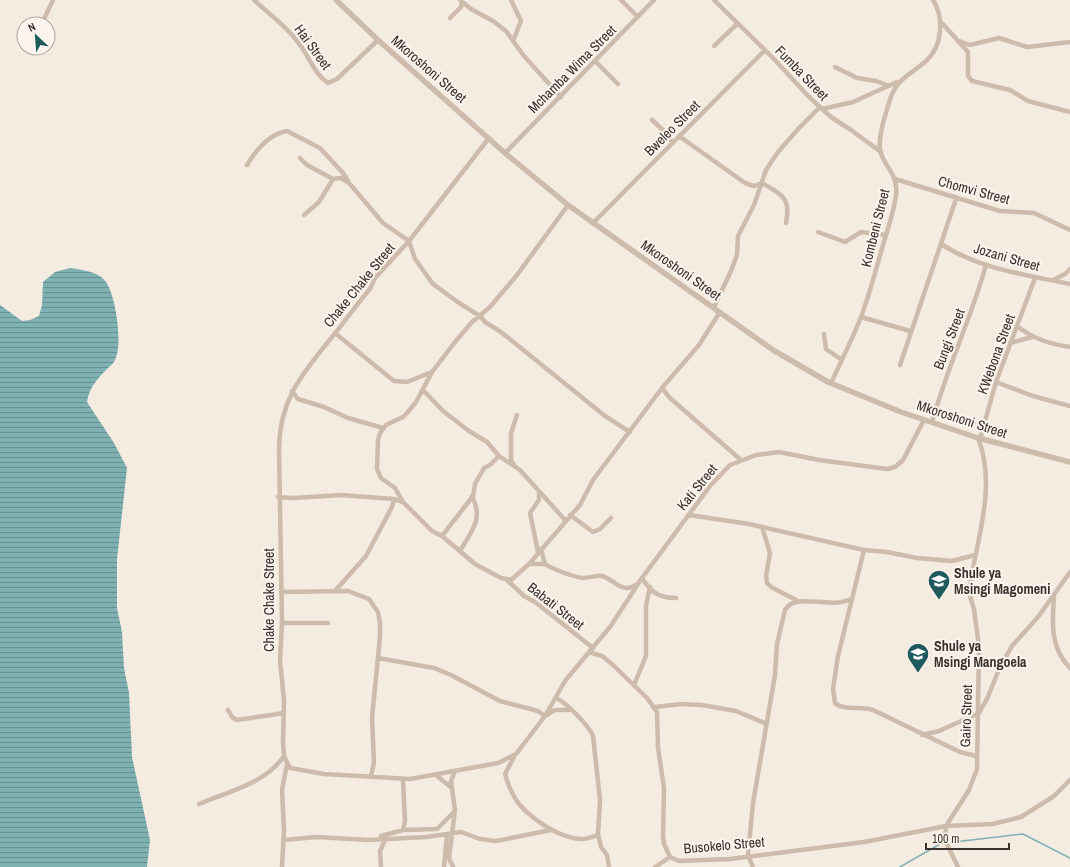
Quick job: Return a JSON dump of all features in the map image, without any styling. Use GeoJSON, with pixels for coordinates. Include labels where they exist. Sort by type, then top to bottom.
{"type":"FeatureCollection","features":[{"type":"Feature","properties":{"kind":"street"},"geometry":{"type":"LineString","coordinates":[[45,16],[53,0]]}},
{"type":"Feature","properties":{"kind":"street","name":"Hai Street"},"geometry":{"type":"LineString","coordinates":[[254,0],[282,24],[298,42],[317,73],[322,79],[330,83],[337,79],[378,40]]}},
{"type":"Feature","properties":{"kind":"street","name":"Mkoroshoni Street"},"geometry":{"type":"LineString","coordinates":[[336,0],[378,40],[505,153],[568,205],[773,350],[831,384],[924,420],[979,438],[1070,462]]}},
{"type":"Feature","properties":{"kind":"street"},"geometry":{"type":"LineString","coordinates":[[511,0],[522,23],[513,41]]}},
{"type":"Feature","properties":{"kind":"street"},"geometry":{"type":"LineString","coordinates":[[621,0],[638,17]]}},
{"type":"Feature","properties":{"kind":"street","name":"Mchamba Wima Street"},"geometry":{"type":"LineString","coordinates":[[505,153],[654,0]]}},
{"type":"Feature","properties":{"kind":"street","name":"Fumba Street"},"geometry":{"type":"LineString","coordinates":[[714,0],[765,50],[810,98],[831,117],[881,152]]}},
{"type":"Feature","properties":{"kind":"street"},"geometry":{"type":"LineString","coordinates":[[714,307],[737,255],[738,236],[754,205],[766,170],[778,152],[805,121],[821,108],[852,102],[889,86],[927,61],[936,43],[941,22],[939,11],[933,0]]}},
{"type":"Feature","properties":{"kind":"street"},"geometry":{"type":"LineString","coordinates":[[450,18],[461,3],[502,27],[561,97]]}},
{"type":"Feature","properties":{"kind":"street"},"geometry":{"type":"LineString","coordinates":[[941,22],[955,40],[968,52],[968,76],[972,81],[1010,90],[1028,101],[1070,112]]}},
{"type":"Feature","properties":{"kind":"street"},"geometry":{"type":"LineString","coordinates":[[714,46],[737,24]]}},
{"type":"Feature","properties":{"kind":"street"},"geometry":{"type":"LineString","coordinates":[[955,40],[970,45],[999,38],[1027,46],[1070,42]]}},
{"type":"Feature","properties":{"kind":"street","name":"Bweleo Street"},"geometry":{"type":"LineString","coordinates":[[594,222],[765,50]]}},
{"type":"Feature","properties":{"kind":"street"},"geometry":{"type":"LineString","coordinates":[[595,61],[618,84]]}},
{"type":"Feature","properties":{"kind":"street"},"geometry":{"type":"LineString","coordinates":[[835,67],[857,78],[876,81],[889,86]]}},
{"type":"Feature","properties":{"kind":"street"},"geometry":{"type":"LineString","coordinates":[[881,152],[880,143],[889,102],[894,88],[900,80]]}},
{"type":"Feature","properties":{"kind":"street"},"geometry":{"type":"LineString","coordinates":[[652,120],[673,142]]}},
{"type":"Feature","properties":{"kind":"street"},"geometry":{"type":"LineString","coordinates":[[247,165],[256,152],[268,140],[287,131],[320,148],[343,173],[349,183],[383,223],[409,241],[415,258],[433,284],[501,332],[604,416],[630,432]]}},
{"type":"Feature","properties":{"kind":"street"},"geometry":{"type":"LineString","coordinates":[[679,136],[745,183],[754,186],[762,183]]}},
{"type":"Feature","properties":{"kind":"street","name":"Chake Chake Street"},"geometry":{"type":"LineString","coordinates":[[287,764],[284,756],[284,713],[280,661],[282,623],[278,497],[279,430],[283,414],[292,391],[306,368],[336,333],[370,289],[375,278],[409,241],[489,138]]}},
{"type":"Feature","properties":{"kind":"street","name":"Kombeni Street"},"geometry":{"type":"LineString","coordinates":[[831,384],[861,317],[886,235],[896,196],[895,179],[881,152]]}},
{"type":"Feature","properties":{"kind":"street"},"geometry":{"type":"LineString","coordinates":[[300,158],[307,165],[333,179]]}},
{"type":"Feature","properties":{"kind":"street"},"geometry":{"type":"LineString","coordinates":[[304,215],[319,202],[333,179],[339,177],[349,183]]}},
{"type":"Feature","properties":{"kind":"street","name":"Chomvi Street"},"geometry":{"type":"LineString","coordinates":[[895,179],[956,199],[1000,211],[1034,213],[1070,230]]}},
{"type":"Feature","properties":{"kind":"street"},"geometry":{"type":"LineString","coordinates":[[762,183],[780,194],[787,201],[788,206],[786,223]]}},
{"type":"Feature","properties":{"kind":"street"},"geometry":{"type":"LineString","coordinates":[[900,365],[910,331],[956,199]]}},
{"type":"Feature","properties":{"kind":"street"},"geometry":{"type":"LineString","coordinates":[[568,205],[517,275],[462,334],[432,372],[423,390],[403,417],[383,428],[378,440],[376,469],[381,478],[395,488],[403,502],[432,531],[442,536],[475,564],[497,577],[507,579],[514,578],[529,564],[539,550],[580,505],[592,480],[662,388],[699,345],[720,312]]}},
{"type":"Feature","properties":{"kind":"street"},"geometry":{"type":"LineString","coordinates":[[818,232],[845,242],[861,232],[886,235]]}},
{"type":"Feature","properties":{"kind":"street","name":"Jozani Street"},"geometry":{"type":"LineString","coordinates":[[941,244],[952,252],[986,265],[1035,278],[1070,284]]}},
{"type":"Feature","properties":{"kind":"street","name":"Bungi Street"},"geometry":{"type":"LineString","coordinates":[[932,422],[953,356],[963,336],[986,265]]}},
{"type":"Feature","properties":{"kind":"street"},"geometry":{"type":"LineString","coordinates":[[1053,280],[1065,274],[1070,269]]}},
{"type":"Feature","properties":{"kind":"street","name":"KWebona Street"},"geometry":{"type":"LineString","coordinates":[[979,438],[996,382],[1035,278]]}},
{"type":"Feature","properties":{"kind":"street"},"geometry":{"type":"LineString","coordinates":[[861,317],[910,331]]}},
{"type":"Feature","properties":{"kind":"street"},"geometry":{"type":"LineString","coordinates":[[1017,326],[1032,337],[1050,344],[1070,347]]}},
{"type":"Feature","properties":{"kind":"street"},"geometry":{"type":"LineString","coordinates":[[336,333],[394,381],[407,382],[432,372]]}},
{"type":"Feature","properties":{"kind":"street"},"geometry":{"type":"LineString","coordinates":[[824,334],[826,349],[842,360]]}},
{"type":"Feature","properties":{"kind":"street"},"geometry":{"type":"LineString","coordinates":[[1010,343],[1032,337]]}},
{"type":"Feature","properties":{"kind":"street"},"geometry":{"type":"LineString","coordinates":[[996,382],[1033,396],[1070,406]]}},
{"type":"Feature","properties":{"kind":"street"},"geometry":{"type":"LineString","coordinates":[[662,388],[670,398],[741,460]]}},
{"type":"Feature","properties":{"kind":"street"},"geometry":{"type":"LineString","coordinates":[[423,390],[443,411],[462,426],[487,442],[499,456],[514,466],[565,520]]}},
{"type":"Feature","properties":{"kind":"street"},"geometry":{"type":"LineString","coordinates":[[292,391],[298,399],[324,407],[348,418],[383,428]]}},
{"type":"Feature","properties":{"kind":"street"},"geometry":{"type":"LineString","coordinates":[[514,466],[511,460],[511,433],[517,416]]}},
{"type":"Feature","properties":{"kind":"street","name":"Kati Street"},"geometry":{"type":"LineString","coordinates":[[594,648],[642,578],[719,474],[730,465],[756,455],[779,452],[819,460],[887,469],[895,467],[903,460],[924,420]]}},
{"type":"Feature","properties":{"kind":"street","name":"Gairo Street"},"geometry":{"type":"LineString","coordinates":[[946,826],[974,781],[977,769],[976,715],[979,647],[974,609],[969,594],[987,485],[986,466],[979,438]]}},
{"type":"Feature","properties":{"kind":"street"},"geometry":{"type":"LineString","coordinates":[[442,536],[472,496],[475,484],[484,468],[490,465],[499,456]]}},
{"type":"Feature","properties":{"kind":"street"},"geometry":{"type":"LineString","coordinates":[[539,492],[539,500],[530,513],[539,550],[545,564]]}},
{"type":"Feature","properties":{"kind":"street"},"geometry":{"type":"LineString","coordinates":[[278,497],[293,498],[342,495],[394,499],[403,502]]}},
{"type":"Feature","properties":{"kind":"street"},"geometry":{"type":"LineString","coordinates":[[460,551],[478,517],[476,505],[472,496]]}},
{"type":"Feature","properties":{"kind":"street"},"geometry":{"type":"LineString","coordinates":[[335,591],[366,556],[392,507],[394,499]]}},
{"type":"Feature","properties":{"kind":"street"},"geometry":{"type":"LineString","coordinates":[[689,515],[762,527],[864,550],[939,561],[952,561],[975,555]]}},
{"type":"Feature","properties":{"kind":"street"},"geometry":{"type":"LineString","coordinates":[[570,516],[593,532],[600,529],[611,518]]}},
{"type":"Feature","properties":{"kind":"street"},"geometry":{"type":"LineString","coordinates":[[762,527],[770,553],[766,576],[767,583],[771,588],[796,600],[831,604],[851,599]]}},
{"type":"Feature","properties":{"kind":"street"},"geometry":{"type":"LineString","coordinates":[[864,550],[860,573],[851,599],[836,670],[833,689],[835,703],[841,707],[872,710],[960,752],[976,756]]}},
{"type":"Feature","properties":{"kind":"street"},"geometry":{"type":"LineString","coordinates":[[529,564],[545,564],[560,572],[582,578],[600,576],[624,588],[632,588],[638,584]]}},
{"type":"Feature","properties":{"kind":"street"},"geometry":{"type":"LineString","coordinates":[[922,734],[946,728],[976,715],[987,699],[1000,667],[1012,646],[1054,596],[1070,572]]}},
{"type":"Feature","properties":{"kind":"street"},"geometry":{"type":"LineString","coordinates":[[642,578],[655,594],[662,597],[676,598]]}},
{"type":"Feature","properties":{"kind":"street","name":"Babati Street"},"geometry":{"type":"LineString","coordinates":[[507,579],[524,596],[535,602],[594,648]]}},
{"type":"Feature","properties":{"kind":"street"},"geometry":{"type":"LineString","coordinates":[[634,685],[646,656],[646,606],[650,587]]}},
{"type":"Feature","properties":{"kind":"street"},"geometry":{"type":"LineString","coordinates":[[280,592],[348,591],[358,594],[374,604],[380,623],[372,718],[374,762],[371,777]]}},
{"type":"Feature","properties":{"kind":"street"},"geometry":{"type":"LineString","coordinates":[[1054,596],[1055,646],[1059,656],[1070,668]]}},
{"type":"Feature","properties":{"kind":"street"},"geometry":{"type":"LineString","coordinates":[[753,867],[748,855],[753,803],[775,676],[777,644],[785,610],[788,605],[796,600]]}},
{"type":"Feature","properties":{"kind":"street"},"geometry":{"type":"LineString","coordinates":[[282,623],[328,623]]}},
{"type":"Feature","properties":{"kind":"street"},"geometry":{"type":"LineString","coordinates":[[594,648],[568,677],[545,716],[510,761],[505,774],[511,790],[527,813],[551,830],[563,835],[579,838],[592,837],[598,834]]}},
{"type":"Feature","properties":{"kind":"street"},"geometry":{"type":"LineString","coordinates":[[589,652],[602,656],[634,685],[655,707],[681,704],[702,705],[736,711],[767,724]]}},
{"type":"Feature","properties":{"kind":"street"},"geometry":{"type":"LineString","coordinates":[[378,658],[434,668],[452,674],[500,701],[538,712],[545,716]]}},
{"type":"Feature","properties":{"kind":"street"},"geometry":{"type":"LineString","coordinates":[[556,698],[564,701],[589,728],[594,741],[600,800],[598,834],[601,847],[607,855],[609,867]]}},
{"type":"Feature","properties":{"kind":"street","name":"Busokelo Street"},"geometry":{"type":"LineString","coordinates":[[655,707],[658,715],[658,748],[664,788],[664,844],[670,857],[679,861],[730,859],[748,855],[864,842],[946,826],[993,824],[1021,817],[1054,796],[1070,780]]}},
{"type":"Feature","properties":{"kind":"street"},"geometry":{"type":"LineString","coordinates":[[228,710],[232,717],[237,720],[284,713]]}},
{"type":"Feature","properties":{"kind":"street"},"geometry":{"type":"LineString","coordinates":[[545,716],[555,710],[571,710]]}},
{"type":"Feature","properties":{"kind":"street"},"geometry":{"type":"LineString","coordinates":[[287,764],[290,768],[324,774],[403,780],[437,776],[498,763],[516,754]]}},
{"type":"Feature","properties":{"kind":"street"},"geometry":{"type":"LineString","coordinates":[[199,804],[241,788],[258,779],[277,766],[284,756]]}},
{"type":"Feature","properties":{"kind":"street"},"geometry":{"type":"LineString","coordinates":[[282,867],[282,790],[287,764]]}},
{"type":"Feature","properties":{"kind":"street"},"geometry":{"type":"LineString","coordinates":[[444,867],[448,857],[453,833],[455,810],[451,781],[455,772]]}},
{"type":"Feature","properties":{"kind":"street"},"geometry":{"type":"LineString","coordinates":[[437,776],[452,788]]}},
{"type":"Feature","properties":{"kind":"street"},"geometry":{"type":"LineString","coordinates":[[403,780],[405,821],[403,830]]}},
{"type":"Feature","properties":{"kind":"street"},"geometry":{"type":"LineString","coordinates":[[373,839],[403,830],[437,829],[455,810]]}},
{"type":"Feature","properties":{"kind":"street"},"geometry":{"type":"LineString","coordinates":[[946,826],[945,840],[958,867]]}},
{"type":"Feature","properties":{"kind":"street"},"geometry":{"type":"LineString","coordinates":[[283,840],[318,838],[404,838],[465,832],[473,837],[496,841],[551,830]]}},
{"type":"Feature","properties":{"kind":"street"},"geometry":{"type":"LineString","coordinates":[[446,834],[448,857],[454,867]]}},
{"type":"Feature","properties":{"kind":"street"},"geometry":{"type":"LineString","coordinates":[[381,867],[380,853],[386,838]]}},
{"type":"Feature","properties":{"kind":"street"},"geometry":{"type":"LineString","coordinates":[[655,867],[670,857]]}},
{"type":"Feature","properties":{"kind":"water"},"geometry":{"type":"Polygon","coordinates":[[[70,268],[85,270],[103,278],[110,289],[113,298],[117,321],[118,343],[115,360],[94,384],[87,402],[114,443],[127,468],[117,559],[117,608],[122,632],[124,668],[129,693],[132,757],[150,840],[147,867],[0,867],[0,305],[22,321],[30,320],[39,316],[42,305],[43,282],[55,272],[70,268]]]}},
{"type":"Feature","properties":{"kind":"waterway"},"geometry":{"type":"LineString","coordinates":[[954,842],[1023,834],[1070,858]]}},
{"type":"Feature","properties":{"kind":"waterway"},"geometry":{"type":"LineString","coordinates":[[900,867],[940,844]]}},
{"type":"Feature","properties":{"kind":"place","name":"Shule ya Msingi Magomeni"},"geometry":{"type":"Point","coordinates":[939,600]}},
{"type":"Feature","properties":{"kind":"place","name":"Shule ya Msingi Mangoela"},"geometry":{"type":"Point","coordinates":[918,674]}}]}
